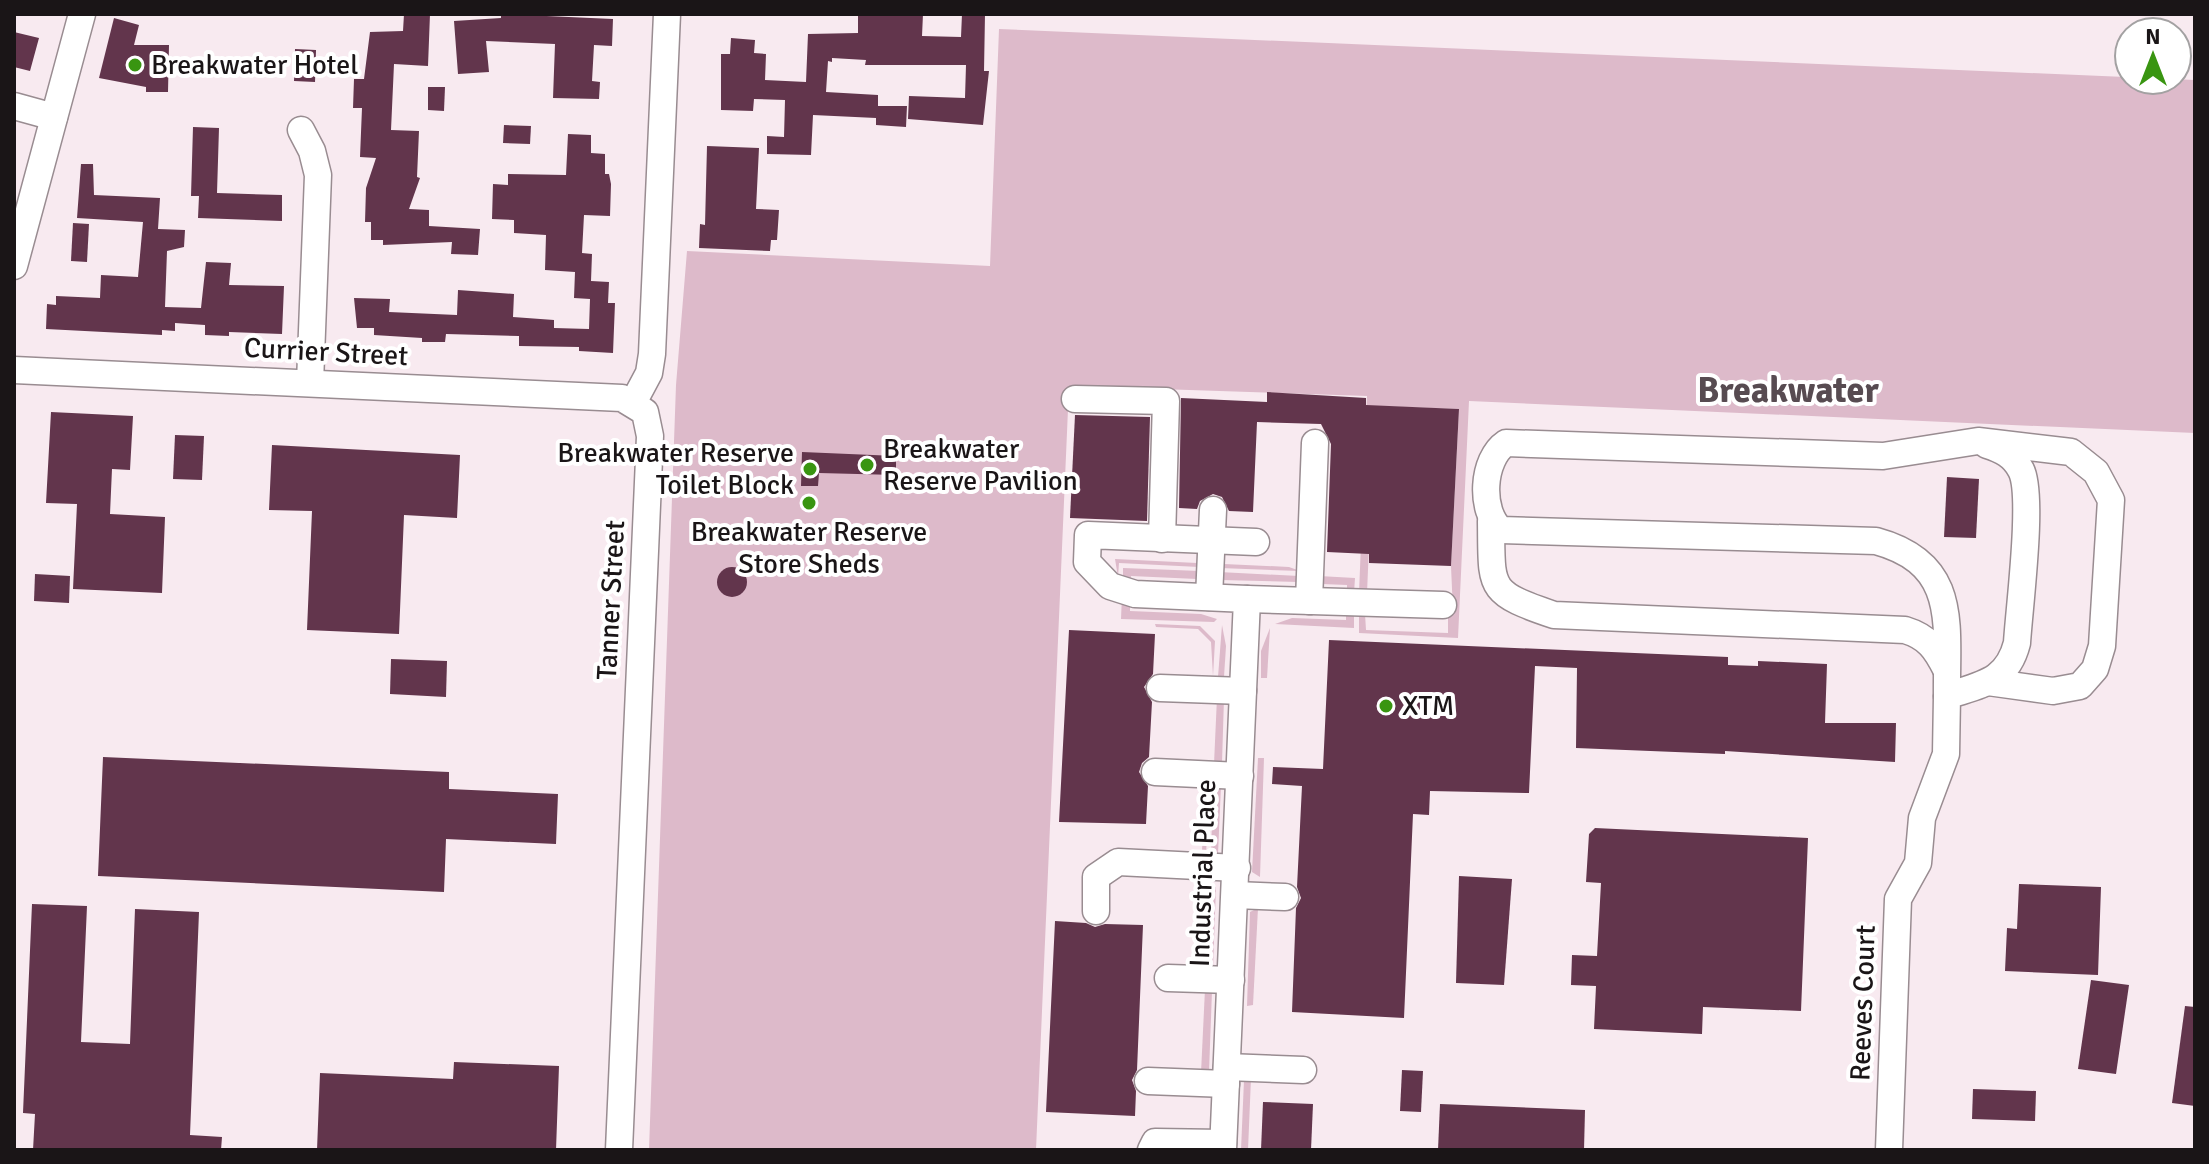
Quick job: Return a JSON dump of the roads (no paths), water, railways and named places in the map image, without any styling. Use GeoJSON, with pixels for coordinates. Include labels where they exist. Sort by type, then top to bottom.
{"type":"FeatureCollection","features":[{"type":"Feature","properties":{"kind":"street"},"geometry":{"type":"LineString","coordinates":[[14,266],[82,14]]}},
{"type":"Feature","properties":{"kind":"street"},"geometry":{"type":"LineString","coordinates":[[633,403],[649,373],[652,354],[667,14]]}},
{"type":"Feature","properties":{"kind":"street"},"geometry":{"type":"LineString","coordinates":[[14,106],[54,117]]}},
{"type":"Feature","properties":{"kind":"street"},"geometry":{"type":"LineString","coordinates":[[301,130],[312,151],[318,175],[310,383]]}},
{"type":"Feature","properties":{"kind":"street","name":"Currier Street"},"geometry":{"type":"LineString","coordinates":[[14,370],[622,398],[633,403]]}},
{"type":"Feature","properties":{"kind":"street"},"geometry":{"type":"LineString","coordinates":[[1075,399],[1166,401],[1162,539]]}},
{"type":"Feature","properties":{"kind":"street","name":"Tanner Street"},"geometry":{"type":"LineString","coordinates":[[619,1150],[650,436],[645,412],[633,403]]}},
{"type":"Feature","properties":{"kind":"street"},"geometry":{"type":"LineString","coordinates":[[1491,521],[1501,530],[1876,541],[1902,548],[1930,570],[1944,594],[1947,696],[1988,682],[2012,661],[2017,643],[2025,501],[2022,472],[2007,452],[1978,441]]}},
{"type":"Feature","properties":{"kind":"street"},"geometry":{"type":"LineString","coordinates":[[1946,669],[1933,645],[1921,635],[1905,630],[1554,615],[1516,602],[1498,590],[1492,576],[1489,462],[1495,450],[1506,443],[1883,456],[1978,441],[2048,446],[2071,452],[2096,472],[2111,500],[2102,646],[2095,669],[2080,686],[2053,691],[1988,682]]}},
{"type":"Feature","properties":{"kind":"street"},"geometry":{"type":"LineString","coordinates":[[1309,601],[1315,443]]}},
{"type":"Feature","properties":{"kind":"street"},"geometry":{"type":"LineString","coordinates":[[1209,597],[1213,510]]}},
{"type":"Feature","properties":{"kind":"street"},"geometry":{"type":"LineString","coordinates":[[1256,542],[1088,535],[1087,562],[1110,586],[1135,594],[1443,605]]}},
{"type":"Feature","properties":{"kind":"street","name":"Industrial Place"},"geometry":{"type":"LineString","coordinates":[[1223,1146],[1247,599]]}},
{"type":"Feature","properties":{"kind":"street"},"geometry":{"type":"LineString","coordinates":[[1160,688],[1243,691]]}},
{"type":"Feature","properties":{"kind":"street","name":"Reeves Court"},"geometry":{"type":"LineString","coordinates":[[1889,1150],[1898,899],[1918,863],[1922,818],[1946,754],[1947,696]]}},
{"type":"Feature","properties":{"kind":"street"},"geometry":{"type":"LineString","coordinates":[[1155,772],[1240,776]]}},
{"type":"Feature","properties":{"kind":"street"},"geometry":{"type":"LineString","coordinates":[[1096,911],[1096,877],[1118,862],[1237,868]]}},
{"type":"Feature","properties":{"kind":"street"},"geometry":{"type":"LineString","coordinates":[[1235,895],[1285,897]]}},
{"type":"Feature","properties":{"kind":"street"},"geometry":{"type":"LineString","coordinates":[[1168,978],[1231,980]]}},
{"type":"Feature","properties":{"kind":"street"},"geometry":{"type":"LineString","coordinates":[[1148,1081],[1303,1070]]}},
{"type":"Feature","properties":{"kind":"street"},"geometry":{"type":"LineString","coordinates":[[1151,1150],[1155,1142],[1223,1146]]}},
{"type":"Feature","properties":{"kind":"place","name":"Breakwater Hotel"},"geometry":{"type":"Point","coordinates":[135,65]}},
{"type":"Feature","properties":{"kind":"place","name":"Breakwater Reserve Pavilion"},"geometry":{"type":"Point","coordinates":[867,465]}},
{"type":"Feature","properties":{"kind":"place","name":"Breakwater Reserve Toilet Block"},"geometry":{"type":"Point","coordinates":[810,469]}},
{"type":"Feature","properties":{"kind":"place","name":"Breakwater Reserve Store Sheds"},"geometry":{"type":"Point","coordinates":[809,503]}},
{"type":"Feature","properties":{"kind":"place","name":"XTM"},"geometry":{"type":"Point","coordinates":[1386,706]}},
{"type":"Feature","properties":{"kind":"district","name":"Breakwater"},"geometry":{"type":"Point","coordinates":[1788,390]}}]}
